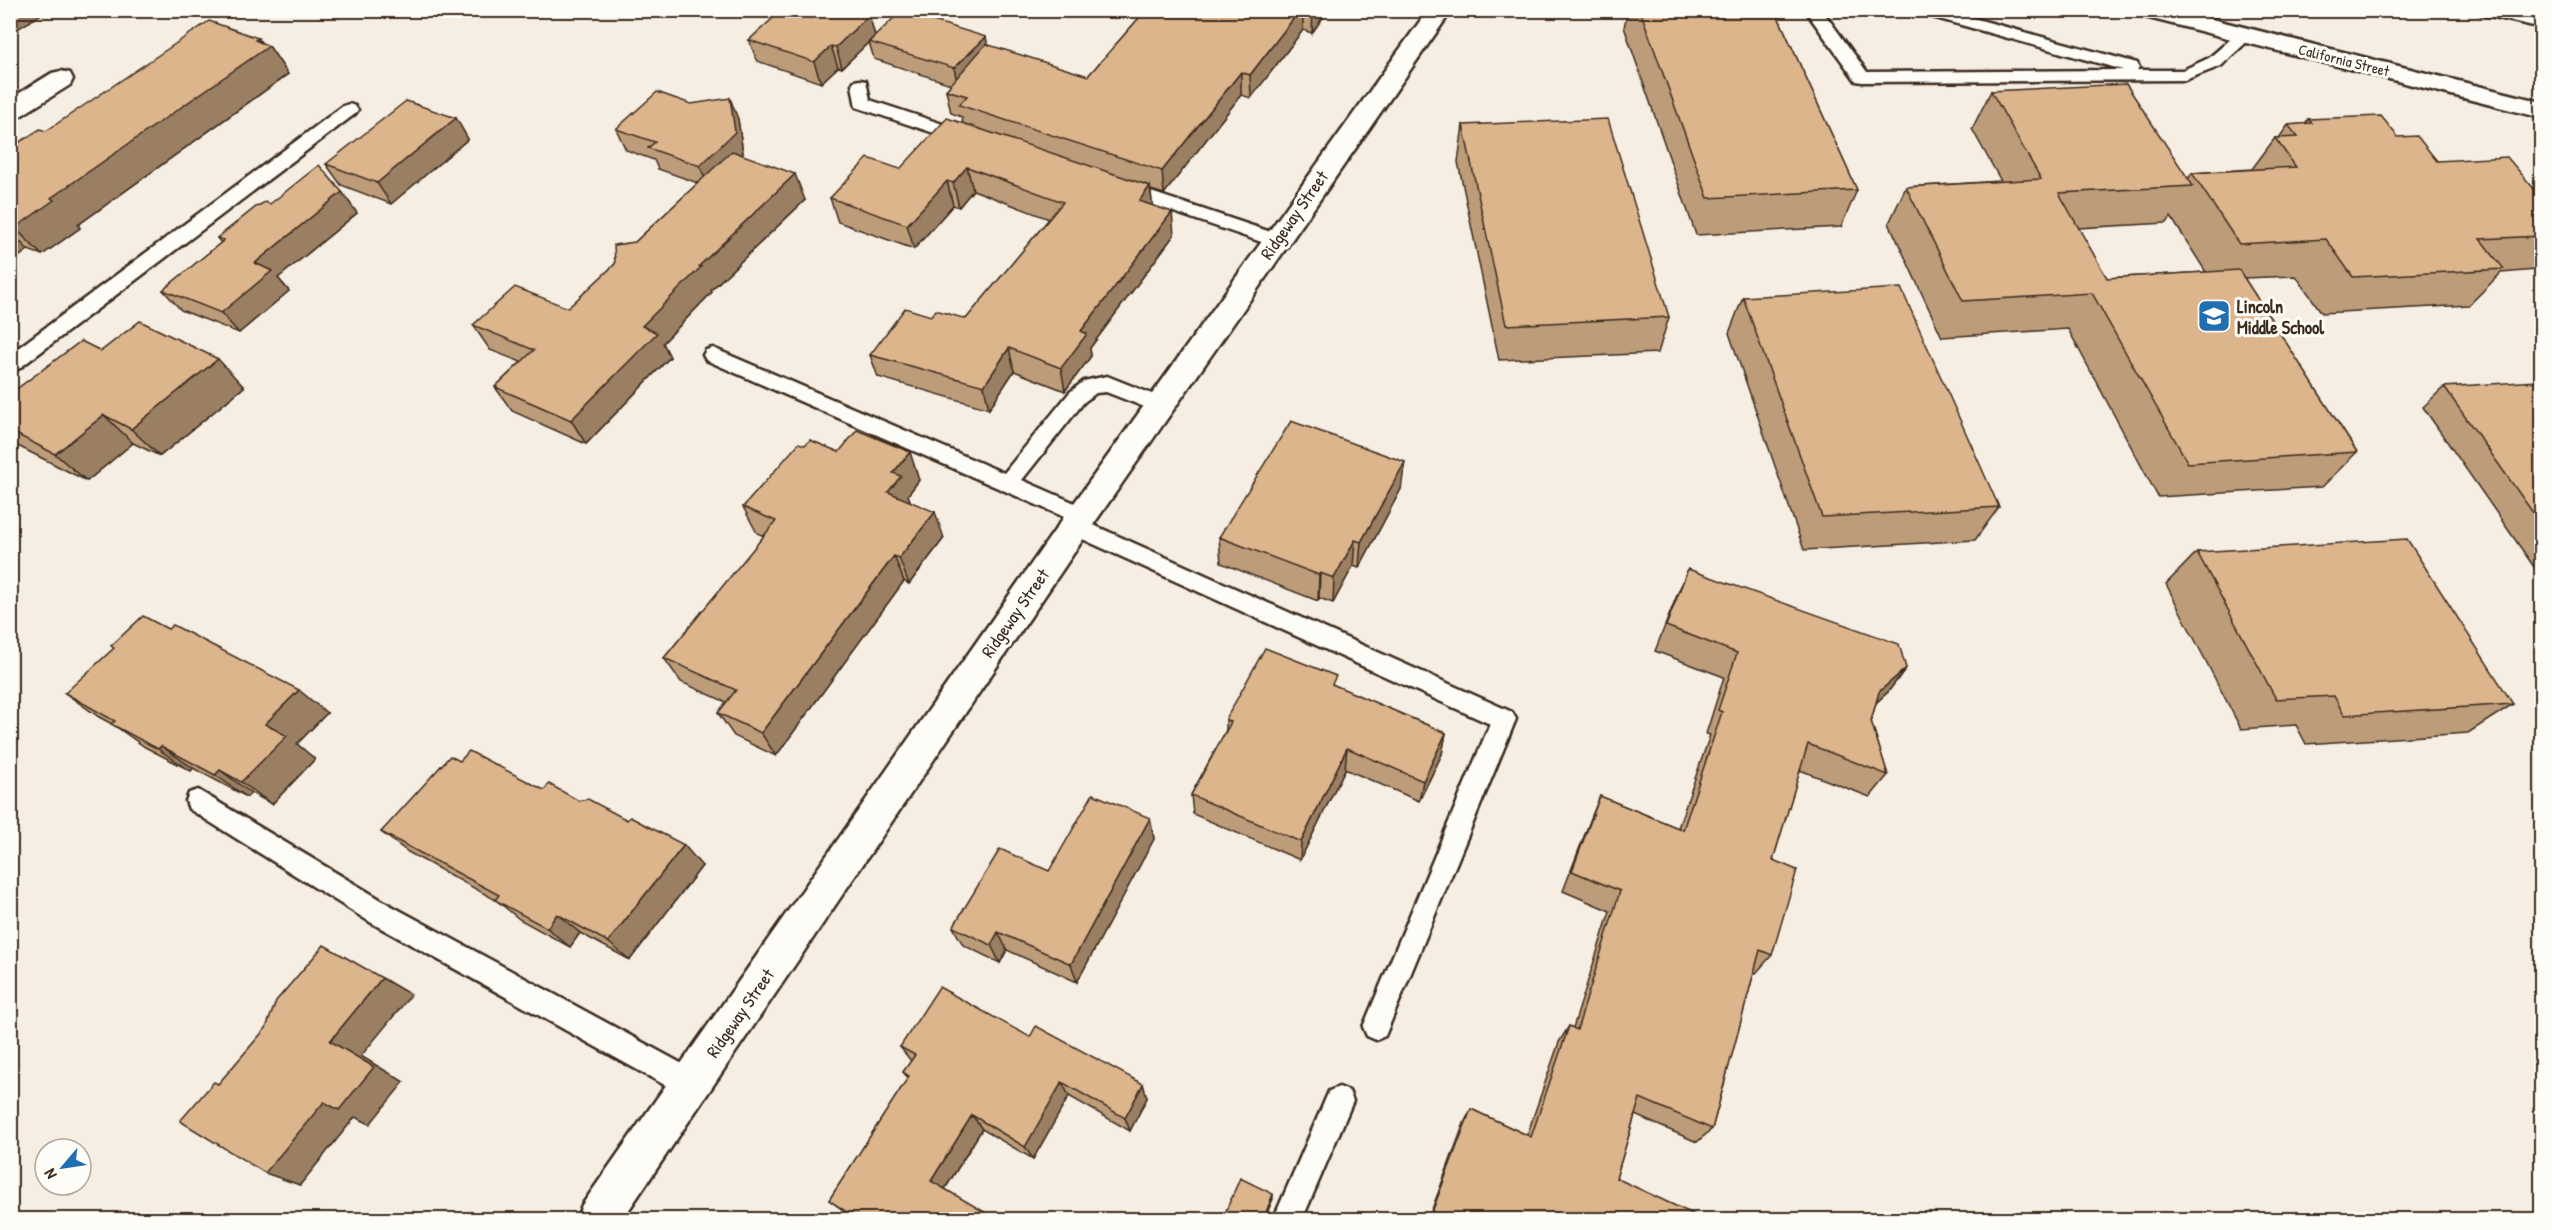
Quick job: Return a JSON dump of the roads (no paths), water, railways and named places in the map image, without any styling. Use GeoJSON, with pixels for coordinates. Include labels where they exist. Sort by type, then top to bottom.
{"type":"FeatureCollection","features":[{"type":"Feature","properties":{"kind":"street","name":"Ridgeway Street"},"geometry":{"type":"LineString","coordinates":[[597,1220],[1079,521],[1440,10]]}},
{"type":"Feature","properties":{"kind":"street","name":"California Street"},"geometry":{"type":"LineString","coordinates":[[2145,10],[2541,110]]}},
{"type":"Feature","properties":{"kind":"street"},"geometry":{"type":"LineString","coordinates":[[10,111],[61,79]]}},
{"type":"Feature","properties":{"kind":"lane"},"geometry":{"type":"LineString","coordinates":[[1813,10],[1862,77],[2185,75],[2215,62],[2246,35]]}},
{"type":"Feature","properties":{"kind":"lane"},"geometry":{"type":"LineString","coordinates":[[1924,10],[2160,75]]}},
{"type":"Feature","properties":{"kind":"lane"},"geometry":{"type":"LineString","coordinates":[[2483,10],[2541,23]]}},
{"type":"Feature","properties":{"kind":"lane"},"geometry":{"type":"LineString","coordinates":[[860,85],[862,103],[987,144]]}},
{"type":"Feature","properties":{"kind":"lane"},"geometry":{"type":"LineString","coordinates":[[10,365],[349,110]]}},
{"type":"Feature","properties":{"kind":"lane"},"geometry":{"type":"LineString","coordinates":[[1110,185],[1276,241]]}},
{"type":"Feature","properties":{"kind":"lane"},"geometry":{"type":"LineString","coordinates":[[713,354],[1008,483],[1079,521],[1504,719],[1376,1027]]}},
{"type":"Feature","properties":{"kind":"lane"},"geometry":{"type":"LineString","coordinates":[[1008,483],[1077,397],[1091,386],[1107,384],[1160,405]]}},
{"type":"Feature","properties":{"kind":"lane"},"geometry":{"type":"LineString","coordinates":[[198,801],[379,913],[690,1084]]}},
{"type":"Feature","properties":{"kind":"lane"},"geometry":{"type":"LineString","coordinates":[[1287,1220],[1339,1101]]}},
{"type":"Feature","properties":{"kind":"place","name":"Lincoln Middle School"},"geometry":{"type":"Point","coordinates":[2214,316]}}]}
